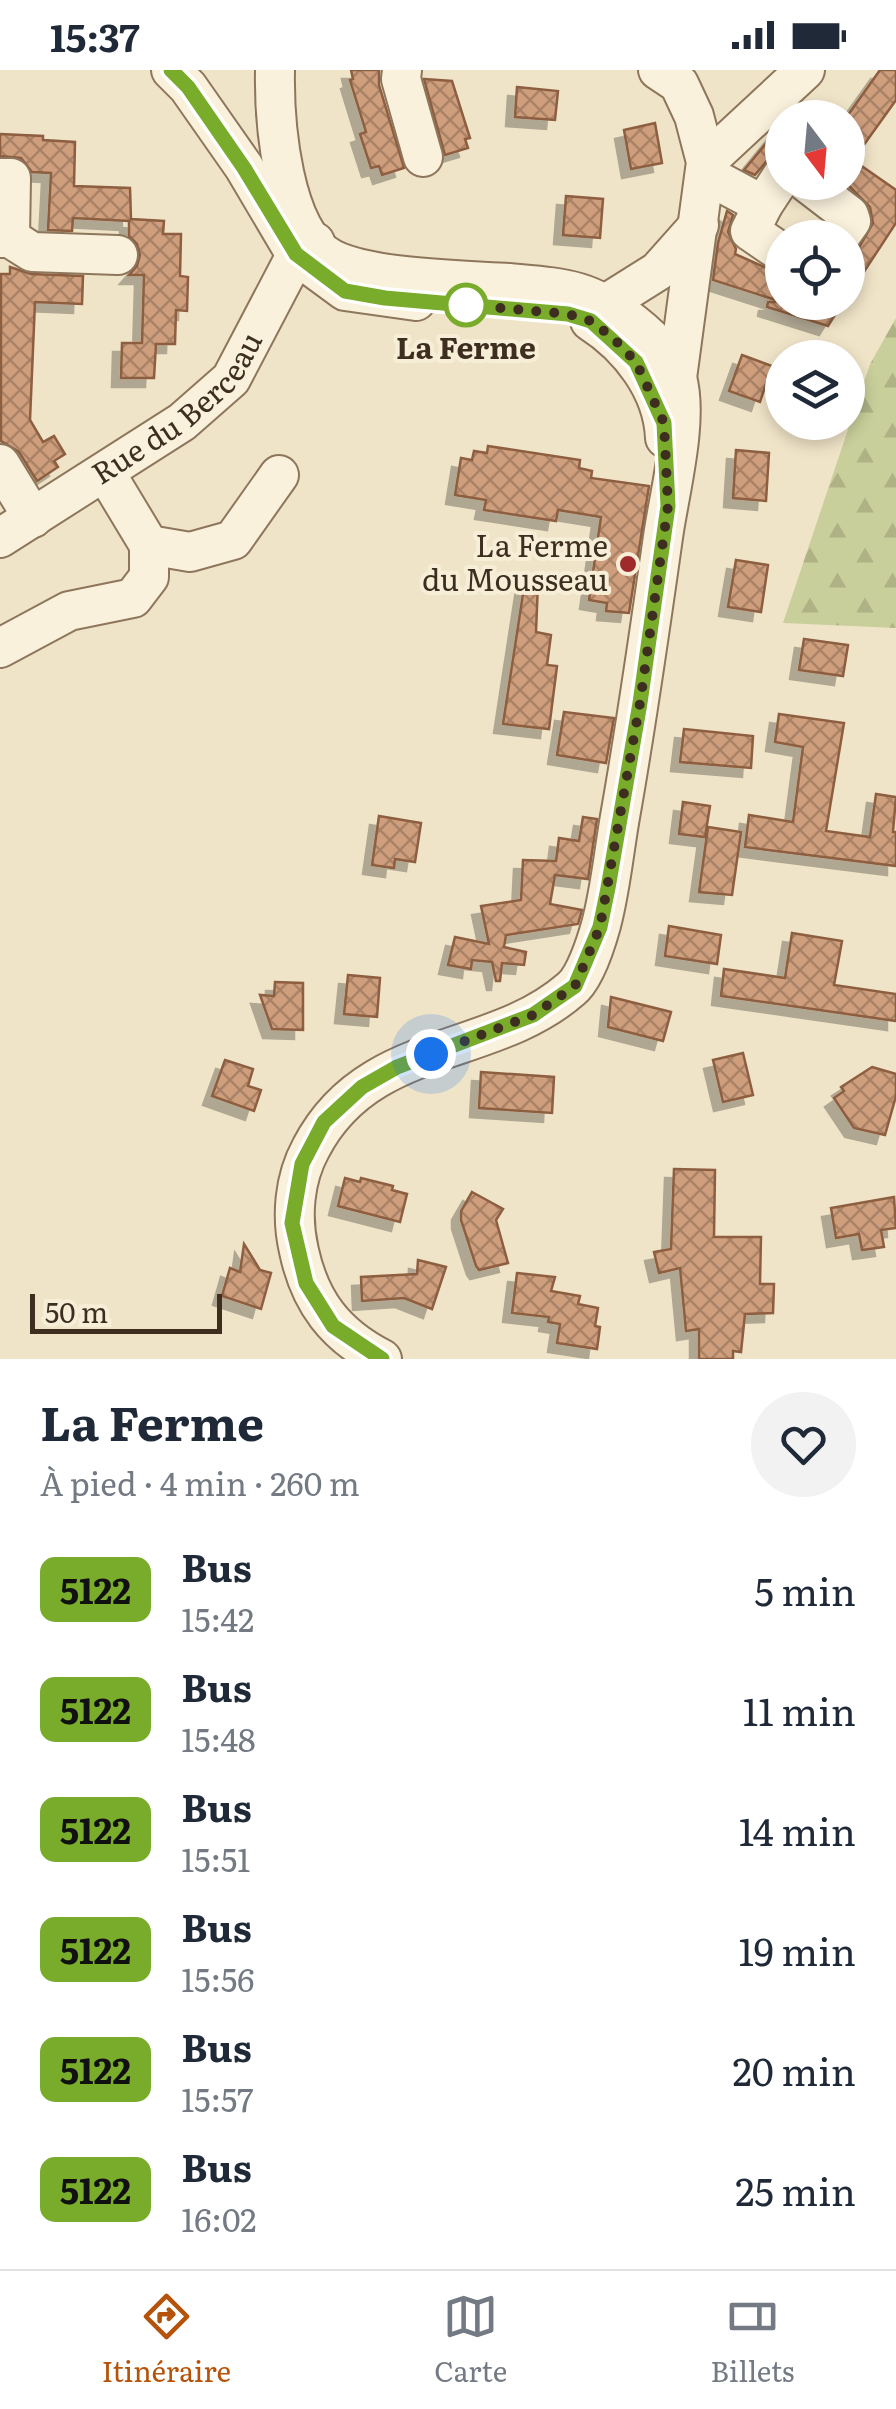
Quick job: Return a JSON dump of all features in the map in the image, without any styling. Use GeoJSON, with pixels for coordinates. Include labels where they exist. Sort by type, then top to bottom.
{"type":"FeatureCollection","features":[{"type":"Feature","properties":{"kind":"street"},"geometry":{"type":"LineString","coordinates":[[170,70],[188,87],[306,248],[345,291],[621,323],[689,298]]}},
{"type":"Feature","properties":{"kind":"street"},"geometry":{"type":"LineString","coordinates":[[275,70],[274,108],[286,182],[306,248]]}},
{"type":"Feature","properties":{"kind":"street"},"geometry":{"type":"LineString","coordinates":[[402,70],[401,79],[423,157]]}},
{"type":"Feature","properties":{"kind":"street"},"geometry":{"type":"LineString","coordinates":[[382,1359],[333,1326],[306,1283],[292,1223],[302,1164],[324,1122],[362,1087],[397,1067],[533,1015],[575,986],[600,927],[640,703],[680,427],[677,378],[705,168],[694,116],[679,84],[658,70]]}},
{"type":"Feature","properties":{"kind":"street"},"geometry":{"type":"LineString","coordinates":[[705,168],[805,70]]}},
{"type":"Feature","properties":{"kind":"street"},"geometry":{"type":"LineString","coordinates":[[705,168],[765,187]]}},
{"type":"Feature","properties":{"kind":"street"},"geometry":{"type":"LineString","coordinates":[[0,178],[12,178],[5,238],[32,252],[118,255]]}},
{"type":"Feature","properties":{"kind":"street"},"geometry":{"type":"LineString","coordinates":[[765,242],[750,232],[768,200]]}},
{"type":"Feature","properties":{"kind":"street"},"geometry":{"type":"LineString","coordinates":[[831,200],[850,214],[850,220]]}},
{"type":"Feature","properties":{"kind":"street"},"geometry":{"type":"LineString","coordinates":[[621,323],[658,271],[698,226]]}},
{"type":"Feature","properties":{"kind":"street","name":"Rue du Berceau"},"geometry":{"type":"LineString","coordinates":[[0,538],[182,422],[231,379],[306,248]]}},
{"type":"Feature","properties":{"kind":"street"},"geometry":{"type":"LineString","coordinates":[[621,323],[659,346],[677,378]]}},
{"type":"Feature","properties":{"kind":"street"},"geometry":{"type":"LineString","coordinates":[[621,323],[664,423],[668,506]]}},
{"type":"Feature","properties":{"kind":"street"},"geometry":{"type":"LineString","coordinates":[[0,464],[33,518]]}},
{"type":"Feature","properties":{"kind":"street"},"geometry":{"type":"LineString","coordinates":[[0,648],[69,611],[132,598],[149,577],[149,545],[105,472]]}},
{"type":"Feature","properties":{"kind":"street"},"geometry":{"type":"LineString","coordinates":[[149,545],[190,552],[233,540],[279,475]]}},
{"type":"Feature","properties":{"kind":"green space"},"geometry":{"type":"Polygon","coordinates":[[[896,318],[896,628],[783,623],[844,440],[865,440],[865,379],[896,318]]]}},
{"type":"Feature","properties":{"kind":"building"},"geometry":{"type":"Polygon","coordinates":[[[351,70],[379,70],[379,85],[404,168],[382,175],[379,166],[371,168],[360,134],[366,132],[350,80],[351,70]]]}},
{"type":"Feature","properties":{"kind":"building"},"geometry":{"type":"Polygon","coordinates":[[[880,70],[896,70],[896,100],[865,143],[865,100],[859,100],[880,70]]]}},
{"type":"Feature","properties":{"kind":"building"},"geometry":{"type":"Polygon","coordinates":[[[424,79],[452,81],[470,138],[465,139],[468,148],[445,155],[424,79]]]}},
{"type":"Feature","properties":{"kind":"building"},"geometry":{"type":"Polygon","coordinates":[[[517,87],[558,91],[555,120],[515,117],[517,87]]]}},
{"type":"Feature","properties":{"kind":"building"},"geometry":{"type":"Polygon","coordinates":[[[655,123],[662,163],[631,169],[624,130],[655,123]]]}},
{"type":"Feature","properties":{"kind":"building"},"geometry":{"type":"Polygon","coordinates":[[[0,134],[75,142],[74,186],[130,188],[131,219],[164,221],[163,234],[181,234],[180,276],[188,277],[187,311],[176,310],[175,344],[156,344],[154,378],[121,378],[122,343],[142,343],[144,275],[129,275],[140,255],[129,236],[129,221],[73,218],[72,231],[48,230],[51,173],[32,172],[21,158],[0,156],[0,134]]]}},
{"type":"Feature","properties":{"kind":"building"},"geometry":{"type":"Polygon","coordinates":[[[765,145],[765,163],[755,175],[744,170],[765,145]]]}},
{"type":"Feature","properties":{"kind":"building"},"geometry":{"type":"Polygon","coordinates":[[[865,168],[896,190],[896,223],[865,270],[865,237],[873,223],[870,207],[863,200],[865,168]]]}},
{"type":"Feature","properties":{"kind":"building"},"geometry":{"type":"Polygon","coordinates":[[[566,196],[603,199],[600,238],[563,235],[566,196]]]}},
{"type":"Feature","properties":{"kind":"building"},"geometry":{"type":"Polygon","coordinates":[[[727,211],[733,215],[728,232],[735,254],[765,267],[765,297],[713,280],[727,211]]]}},
{"type":"Feature","properties":{"kind":"building"},"geometry":{"type":"Polygon","coordinates":[[[10,267],[31,274],[83,276],[82,304],[35,302],[30,420],[43,442],[54,436],[65,454],[54,461],[58,467],[37,481],[19,452],[1,441],[1,274],[10,274],[10,267]]]}},
{"type":"Feature","properties":{"kind":"building"},"geometry":{"type":"Polygon","coordinates":[[[809,320],[832,320],[828,326],[809,320]]]}},
{"type":"Feature","properties":{"kind":"building"},"geometry":{"type":"Polygon","coordinates":[[[742,355],[765,363],[765,387],[760,402],[729,391],[742,355]]]}},
{"type":"Feature","properties":{"kind":"building","name":"La Ferme du Mousseau"},"geometry":{"type":"Polygon","coordinates":[[[488,446],[580,460],[579,468],[592,471],[591,478],[649,486],[629,613],[606,611],[607,603],[589,600],[601,517],[558,510],[556,521],[484,510],[486,500],[455,495],[461,458],[472,460],[474,451],[487,453],[488,446]]]}},
{"type":"Feature","properties":{"kind":"building"},"geometry":{"type":"Polygon","coordinates":[[[736,450],[769,453],[766,501],[733,498],[736,450]]]}},
{"type":"Feature","properties":{"kind":"building"},"geometry":{"type":"Polygon","coordinates":[[[736,560],[768,565],[761,612],[728,607],[736,560]]]}},
{"type":"Feature","properties":{"kind":"building"},"geometry":{"type":"Polygon","coordinates":[[[525,581],[538,583],[536,632],[551,635],[547,665],[557,666],[549,729],[503,724],[525,581]]]}},
{"type":"Feature","properties":{"kind":"building"},"geometry":{"type":"Polygon","coordinates":[[[804,639],[848,645],[843,676],[799,670],[804,639]]]}},
{"type":"Feature","properties":{"kind":"building"},"geometry":{"type":"Polygon","coordinates":[[[564,712],[614,718],[606,763],[557,755],[564,712]]]}},
{"type":"Feature","properties":{"kind":"building"},"geometry":{"type":"Polygon","coordinates":[[[779,714],[844,723],[826,831],[870,837],[876,794],[896,797],[896,866],[745,847],[749,815],[793,822],[803,747],[775,742],[779,714]]]}},
{"type":"Feature","properties":{"kind":"building"},"geometry":{"type":"Polygon","coordinates":[[[684,729],[753,736],[751,768],[680,762],[684,729]]]}},
{"type":"Feature","properties":{"kind":"building"},"geometry":{"type":"Polygon","coordinates":[[[683,802],[710,806],[705,837],[679,834],[683,802]]]}},
{"type":"Feature","properties":{"kind":"building"},"geometry":{"type":"Polygon","coordinates":[[[379,816],[421,823],[415,862],[395,859],[394,868],[372,865],[379,816]]]}},
{"type":"Feature","properties":{"kind":"building"},"geometry":{"type":"Polygon","coordinates":[[[583,817],[597,819],[588,879],[555,875],[550,904],[582,910],[578,924],[506,935],[504,947],[526,952],[524,965],[502,963],[500,981],[496,981],[492,962],[472,960],[471,969],[448,965],[455,937],[489,944],[481,906],[521,900],[523,860],[556,861],[559,838],[579,841],[583,817]]]}},
{"type":"Feature","properties":{"kind":"building"},"geometry":{"type":"Polygon","coordinates":[[[708,827],[741,832],[732,895],[699,892],[708,827]]]}},
{"type":"Feature","properties":{"kind":"building"},"geometry":{"type":"Polygon","coordinates":[[[669,926],[721,935],[717,964],[665,956],[669,926]]]}},
{"type":"Feature","properties":{"kind":"building"},"geometry":{"type":"Polygon","coordinates":[[[792,933],[842,941],[834,985],[896,994],[896,1021],[721,996],[724,969],[785,978],[792,933]]]}},
{"type":"Feature","properties":{"kind":"building"},"geometry":{"type":"Polygon","coordinates":[[[348,975],[380,978],[377,1017],[344,1014],[348,975]]]}},
{"type":"Feature","properties":{"kind":"building"},"geometry":{"type":"Polygon","coordinates":[[[275,982],[303,983],[303,1030],[272,1029],[260,995],[274,996],[275,982]]]}},
{"type":"Feature","properties":{"kind":"building"},"geometry":{"type":"Polygon","coordinates":[[[611,997],[671,1012],[663,1041],[608,1027],[611,997]]]}},
{"type":"Feature","properties":{"kind":"building"},"geometry":{"type":"Polygon","coordinates":[[[743,1053],[753,1095],[723,1102],[713,1060],[743,1053]]]}},
{"type":"Feature","properties":{"kind":"building"},"geometry":{"type":"Polygon","coordinates":[[[225,1060],[253,1069],[248,1086],[261,1090],[254,1111],[212,1096],[225,1060]]]}},
{"type":"Feature","properties":{"kind":"building"},"geometry":{"type":"Polygon","coordinates":[[[872,1067],[896,1074],[896,1096],[885,1135],[854,1128],[834,1098],[844,1091],[841,1087],[872,1067]]]}},
{"type":"Feature","properties":{"kind":"building"},"geometry":{"type":"Polygon","coordinates":[[[481,1072],[554,1077],[552,1113],[479,1108],[481,1072]]]}},
{"type":"Feature","properties":{"kind":"building"},"geometry":{"type":"Polygon","coordinates":[[[674,1169],[715,1170],[714,1237],[761,1237],[760,1284],[774,1284],[773,1313],[745,1314],[741,1352],[733,1351],[733,1359],[699,1359],[699,1329],[686,1331],[680,1268],[659,1273],[654,1252],[671,1249],[674,1169]]]}},
{"type":"Feature","properties":{"kind":"building"},"geometry":{"type":"Polygon","coordinates":[[[345,1178],[393,1186],[392,1190],[407,1194],[400,1222],[338,1206],[345,1178]]]}},
{"type":"Feature","properties":{"kind":"building"},"geometry":{"type":"Polygon","coordinates":[[[472,1192],[503,1209],[496,1220],[508,1263],[479,1270],[476,1266],[461,1220],[461,1211],[472,1192]]]}},
{"type":"Feature","properties":{"kind":"building"},"geometry":{"type":"Polygon","coordinates":[[[894,1197],[896,1228],[881,1230],[884,1247],[862,1250],[859,1234],[836,1238],[831,1208],[894,1197]]]}},
{"type":"Feature","properties":{"kind":"building"},"geometry":{"type":"Polygon","coordinates":[[[244,1244],[260,1270],[271,1273],[261,1309],[222,1296],[230,1268],[240,1272],[244,1244]]]}},
{"type":"Feature","properties":{"kind":"building"},"geometry":{"type":"Polygon","coordinates":[[[418,1260],[446,1267],[432,1309],[404,1298],[362,1301],[361,1277],[417,1274],[418,1260]]]}},
{"type":"Feature","properties":{"kind":"building"},"geometry":{"type":"Polygon","coordinates":[[[517,1273],[555,1277],[551,1291],[580,1296],[578,1304],[598,1308],[597,1349],[557,1343],[560,1324],[548,1322],[549,1317],[512,1313],[517,1273]]]}},
{"type":"Feature","properties":{"kind":"bus line","name":"5122"},"geometry":{"type":"LineString","coordinates":[[171,70],[188,87],[244,168],[296,254],[345,291],[568,314],[591,321],[636,362],[664,423],[668,506],[640,703],[600,927],[575,986],[533,1015],[397,1067],[362,1087],[324,1122],[302,1164],[292,1223],[306,1283],[333,1326],[382,1359]]}},
{"type":"Feature","properties":{"kind":"place","name":"La Ferme"},"geometry":{"type":"Point","coordinates":[466,305]}},
{"type":"Feature","properties":{"kind":"place","name":"La Ferme du Mousseau"},"geometry":{"type":"Point","coordinates":[628,564]}},
{"type":"Feature","properties":{"kind":"route"},"geometry":{"type":"LineString","coordinates":[[431,1054],[533,1015],[575,986],[600,927],[640,703],[668,506],[664,423],[636,362],[613,338],[591,321],[568,314],[466,305]]}}]}
